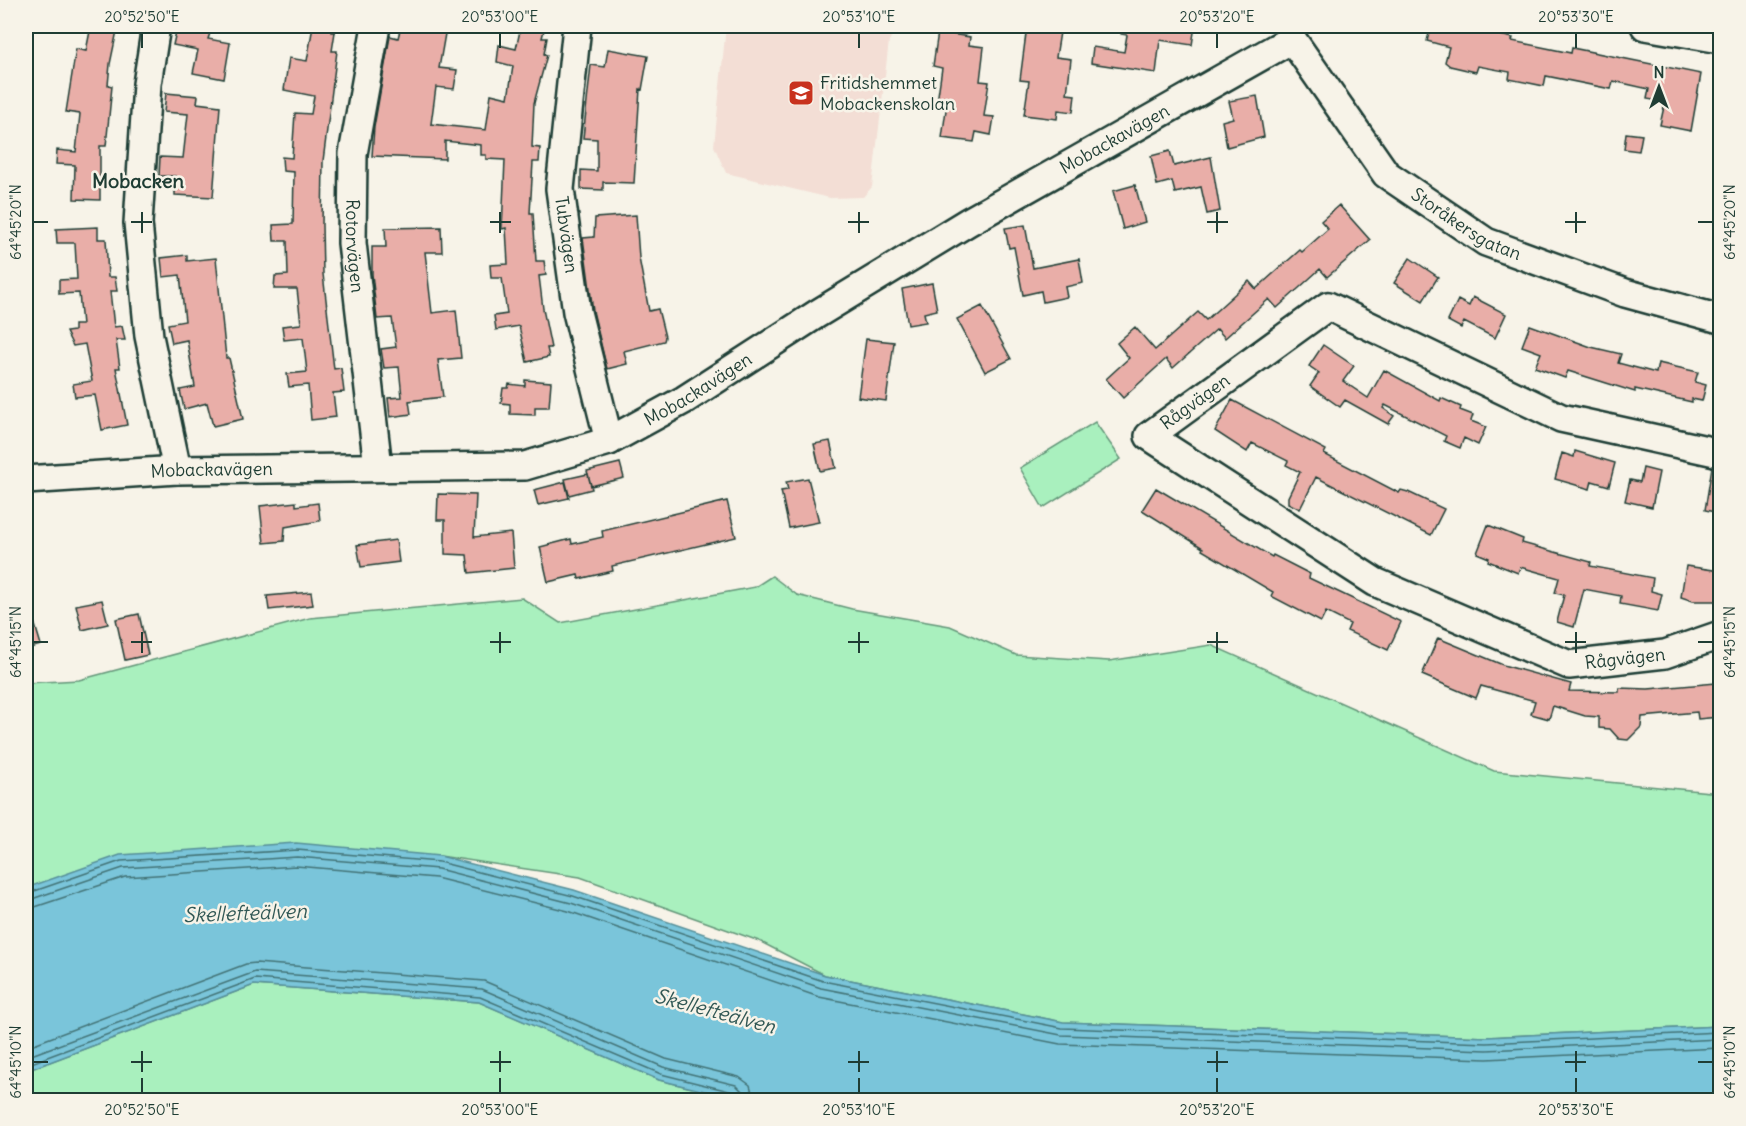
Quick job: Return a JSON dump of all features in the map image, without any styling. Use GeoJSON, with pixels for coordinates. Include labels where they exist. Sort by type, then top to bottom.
{"type":"FeatureCollection","features":[{"type":"Feature","properties":{"kind":"street"},"geometry":{"type":"LineString","coordinates":[[156,26],[147,84],[138,223],[149,336],[177,470]]}},
{"type":"Feature","properties":{"kind":"street","name":"Rotorvägen"},"geometry":{"type":"LineString","coordinates":[[376,26],[353,154],[352,243],[378,467]]}},
{"type":"Feature","properties":{"kind":"street","name":"Tubvägen"},"geometry":{"type":"LineString","coordinates":[[577,26],[560,189],[577,312],[609,441]]}},
{"type":"Feature","properties":{"kind":"street"},"geometry":{"type":"LineString","coordinates":[[1645,26],[1720,39]]}},
{"type":"Feature","properties":{"kind":"street","name":"Mobackavägen"},"geometry":{"type":"LineString","coordinates":[[26,480],[177,470],[525,466],[609,441],[684,400],[817,314],[968,222],[1290,32]]}},
{"type":"Feature","properties":{"kind":"street","name":"Storåkersgatan"},"geometry":{"type":"LineString","coordinates":[[1290,32],[1386,174],[1486,242],[1625,293],[1720,319]]}},
{"type":"Feature","properties":{"kind":"street","name":"Rågvägen"},"geometry":{"type":"LineString","coordinates":[[1720,453],[1561,418],[1328,306],[1149,435],[1375,582],[1569,665],[1665,654],[1720,635]]}},
{"type":"Feature","properties":{"kind":"shaded area","name":"Fritidshemmet Mobackenskolan"},"geometry":{"type":"Polygon","coordinates":[[[726,26],[897,26],[889,41],[872,187],[863,197],[830,198],[726,173],[714,146],[726,26]]]}},
{"type":"Feature","properties":{"kind":"green space"},"geometry":{"type":"Polygon","coordinates":[[[1095,422],[1121,459],[1043,508],[1020,468],[1095,422]]]}},
{"type":"Feature","properties":{"kind":"green space"},"geometry":{"type":"Polygon","coordinates":[[[772,576],[797,595],[852,609],[950,626],[1016,655],[1109,661],[1211,645],[1494,771],[1720,793],[1720,1026],[1487,1037],[1063,1022],[825,975],[759,941],[580,877],[440,856],[26,890],[26,683],[79,680],[310,618],[522,598],[560,623],[755,587],[772,576]]]}},
{"type":"Feature","properties":{"kind":"green space"},"geometry":{"type":"Polygon","coordinates":[[[254,985],[479,1002],[659,1080],[742,1100],[26,1100],[26,1071],[254,985]]]}},
{"type":"Feature","properties":{"kind":"water","name":"Skellefteälven"},"geometry":{"type":"Polygon","coordinates":[[[296,843],[440,856],[574,890],[825,975],[1063,1022],[1487,1037],[1720,1026],[1720,1100],[742,1100],[659,1080],[479,1002],[254,985],[26,1071],[26,888],[120,855],[296,843]]]}},
{"type":"Feature","properties":{"kind":"building"},"geometry":{"type":"Polygon","coordinates":[[[91,26],[118,26],[110,64],[108,85],[112,86],[106,146],[100,146],[100,200],[74,199],[75,165],[56,164],[57,150],[76,152],[80,114],[66,112],[76,49],[86,51],[91,26]]]}},
{"type":"Feature","properties":{"kind":"building"},"geometry":{"type":"Polygon","coordinates":[[[313,26],[332,26],[331,32],[335,32],[332,51],[337,51],[323,161],[323,274],[334,369],[341,368],[344,392],[333,393],[336,417],[311,420],[308,385],[289,387],[287,374],[307,372],[303,338],[284,340],[282,326],[301,324],[297,289],[274,289],[275,276],[288,275],[287,241],[274,241],[273,225],[293,224],[294,172],[283,171],[282,157],[292,158],[295,113],[311,114],[314,96],[284,90],[289,58],[307,61],[313,26]]]}},
{"type":"Feature","properties":{"kind":"building"},"geometry":{"type":"Polygon","coordinates":[[[401,26],[446,28],[439,68],[457,70],[454,89],[436,87],[431,124],[486,130],[491,94],[508,98],[513,66],[497,62],[499,45],[516,49],[521,26],[545,26],[542,38],[547,38],[544,54],[547,55],[534,103],[532,147],[540,148],[539,162],[533,162],[530,213],[533,213],[536,261],[544,261],[546,275],[539,276],[551,348],[547,348],[549,357],[527,362],[519,326],[496,330],[494,316],[507,314],[502,278],[491,278],[490,265],[508,264],[506,228],[502,229],[505,160],[486,159],[486,155],[481,155],[481,145],[445,141],[445,159],[372,156],[374,127],[390,36],[398,38],[401,26]]]}},
{"type":"Feature","properties":{"kind":"building"},"geometry":{"type":"Polygon","coordinates":[[[1027,26],[1061,26],[1056,57],[1071,59],[1067,94],[1075,95],[1073,112],[1058,110],[1057,119],[1024,115],[1029,81],[1020,80],[1027,26]]]}},
{"type":"Feature","properties":{"kind":"building"},"geometry":{"type":"Polygon","coordinates":[[[1122,26],[1195,26],[1192,45],[1160,40],[1156,73],[1091,63],[1093,47],[1124,52],[1127,35],[1121,34],[1122,26]]]}},
{"type":"Feature","properties":{"kind":"building"},"geometry":{"type":"Polygon","coordinates":[[[1431,26],[1459,26],[1513,38],[1512,41],[1571,53],[1572,48],[1701,74],[1691,131],[1660,125],[1665,102],[1647,99],[1649,89],[1613,81],[1611,89],[1546,76],[1544,86],[1509,79],[1510,72],[1478,66],[1476,72],[1450,66],[1445,62],[1449,47],[1427,41],[1431,26]]]}},
{"type":"Feature","properties":{"kind":"building"},"geometry":{"type":"Polygon","coordinates":[[[177,27],[210,33],[208,39],[230,43],[224,79],[193,73],[198,50],[173,45],[177,27]]]}},
{"type":"Feature","properties":{"kind":"building"},"geometry":{"type":"Polygon","coordinates":[[[938,32],[970,37],[969,45],[984,47],[980,81],[989,82],[984,116],[994,117],[991,135],[976,132],[974,142],[942,138],[947,103],[937,102],[942,68],[933,66],[938,32]]]}},
{"type":"Feature","properties":{"kind":"building"},"geometry":{"type":"Polygon","coordinates":[[[608,49],[648,56],[642,90],[640,89],[634,183],[603,182],[603,190],[581,189],[581,170],[597,171],[597,139],[583,138],[591,65],[605,67],[608,49]]]}},
{"type":"Feature","properties":{"kind":"building"},"geometry":{"type":"Polygon","coordinates":[[[166,93],[198,96],[197,103],[220,106],[213,197],[175,195],[175,176],[159,176],[160,157],[183,158],[188,114],[164,112],[166,93]]]}},
{"type":"Feature","properties":{"kind":"building"},"geometry":{"type":"Polygon","coordinates":[[[1257,96],[1264,137],[1227,147],[1222,121],[1233,118],[1229,101],[1257,96]]]}},
{"type":"Feature","properties":{"kind":"building"},"geometry":{"type":"Polygon","coordinates":[[[1626,133],[1642,135],[1639,151],[1624,149],[1626,133]]]}},
{"type":"Feature","properties":{"kind":"building"},"geometry":{"type":"Polygon","coordinates":[[[1170,151],[1174,166],[1211,157],[1220,211],[1207,214],[1201,187],[1175,193],[1172,181],[1157,185],[1151,156],[1170,151]]]}},
{"type":"Feature","properties":{"kind":"building"},"geometry":{"type":"Polygon","coordinates":[[[1135,185],[1145,222],[1123,229],[1113,191],[1135,185]]]}},
{"type":"Feature","properties":{"kind":"building"},"geometry":{"type":"Polygon","coordinates":[[[1339,205],[1370,240],[1327,277],[1320,269],[1277,308],[1269,299],[1225,338],[1217,329],[1173,368],[1166,359],[1123,398],[1106,379],[1129,358],[1117,343],[1135,327],[1155,350],[1198,312],[1206,320],[1249,281],[1256,289],[1300,250],[1302,252],[1328,229],[1321,221],[1339,205]]]}},
{"type":"Feature","properties":{"kind":"building"},"geometry":{"type":"Polygon","coordinates":[[[636,215],[639,258],[649,311],[658,309],[665,337],[664,341],[624,351],[627,364],[607,369],[593,311],[583,238],[594,237],[595,218],[636,215]]]}},
{"type":"Feature","properties":{"kind":"building"},"geometry":{"type":"Polygon","coordinates":[[[1025,225],[1033,268],[1079,259],[1083,283],[1065,287],[1067,297],[1043,302],[1041,291],[1023,295],[1014,247],[1009,248],[1005,228],[1025,225]]]}},
{"type":"Feature","properties":{"kind":"building"},"geometry":{"type":"Polygon","coordinates":[[[98,227],[98,239],[106,239],[108,277],[115,277],[117,291],[110,291],[114,327],[122,326],[125,340],[116,340],[120,368],[116,368],[127,425],[102,430],[95,395],[75,397],[73,384],[92,381],[85,344],[73,346],[66,332],[74,331],[74,325],[82,325],[79,293],[59,294],[59,280],[77,279],[75,243],[57,243],[56,229],[98,227]]]}},
{"type":"Feature","properties":{"kind":"building"},"geometry":{"type":"Polygon","coordinates":[[[441,227],[442,252],[425,252],[432,313],[456,310],[461,358],[438,360],[443,397],[409,401],[411,414],[390,417],[388,398],[402,397],[399,367],[384,368],[381,349],[396,347],[392,318],[377,319],[372,274],[372,247],[386,247],[385,228],[441,227]]]}},
{"type":"Feature","properties":{"kind":"building"},"geometry":{"type":"Polygon","coordinates":[[[187,255],[187,261],[216,258],[226,358],[229,358],[243,419],[213,426],[207,403],[184,409],[180,390],[195,387],[187,340],[172,343],[168,324],[185,321],[180,275],[163,277],[161,258],[187,255]]]}},
{"type":"Feature","properties":{"kind":"building"},"geometry":{"type":"Polygon","coordinates":[[[1410,258],[1438,277],[1423,301],[1394,283],[1410,258]]]}},
{"type":"Feature","properties":{"kind":"building"},"geometry":{"type":"Polygon","coordinates":[[[932,283],[937,310],[924,313],[926,322],[908,325],[902,289],[932,283]]]}},
{"type":"Feature","properties":{"kind":"building"},"geometry":{"type":"Polygon","coordinates":[[[1473,297],[1506,314],[1495,338],[1464,322],[1461,328],[1448,321],[1458,300],[1469,306],[1473,297]]]}},
{"type":"Feature","properties":{"kind":"building"},"geometry":{"type":"Polygon","coordinates":[[[982,306],[1011,359],[985,372],[957,319],[982,306]]]}},
{"type":"Feature","properties":{"kind":"building"},"geometry":{"type":"Polygon","coordinates":[[[1530,325],[1591,347],[1621,354],[1618,363],[1656,373],[1658,363],[1698,372],[1695,382],[1706,385],[1702,401],[1692,399],[1692,402],[1635,389],[1635,392],[1568,371],[1565,378],[1535,367],[1541,353],[1522,346],[1530,325]]]}},
{"type":"Feature","properties":{"kind":"building"},"geometry":{"type":"Polygon","coordinates":[[[866,339],[894,342],[886,401],[858,397],[866,339]]]}},
{"type":"Feature","properties":{"kind":"building"},"geometry":{"type":"Polygon","coordinates":[[[1323,345],[1354,366],[1343,381],[1368,398],[1384,370],[1440,401],[1441,398],[1461,407],[1460,410],[1473,415],[1471,421],[1486,427],[1478,445],[1464,438],[1460,448],[1444,441],[1446,436],[1385,405],[1383,408],[1394,416],[1388,424],[1345,400],[1340,407],[1310,386],[1319,373],[1309,366],[1323,345]]]}},
{"type":"Feature","properties":{"kind":"building"},"geometry":{"type":"Polygon","coordinates":[[[525,380],[551,382],[549,407],[535,407],[535,415],[510,414],[510,404],[501,403],[503,388],[508,388],[509,384],[525,386],[525,380]]]}},
{"type":"Feature","properties":{"kind":"building"},"geometry":{"type":"Polygon","coordinates":[[[1232,400],[1326,450],[1324,454],[1399,493],[1401,490],[1408,492],[1444,509],[1431,535],[1316,477],[1300,509],[1288,503],[1288,497],[1300,472],[1286,465],[1288,461],[1252,443],[1247,452],[1215,431],[1232,400]]]}},
{"type":"Feature","properties":{"kind":"building"},"geometry":{"type":"Polygon","coordinates":[[[830,441],[836,468],[820,471],[814,444],[830,441]]]}},
{"type":"Feature","properties":{"kind":"building"},"geometry":{"type":"Polygon","coordinates":[[[1575,451],[1615,463],[1609,486],[1592,481],[1590,489],[1555,479],[1562,453],[1574,457],[1575,451]]]}},
{"type":"Feature","properties":{"kind":"building"},"geometry":{"type":"Polygon","coordinates":[[[620,463],[624,478],[591,486],[587,471],[620,463]]]}},
{"type":"Feature","properties":{"kind":"building"},"geometry":{"type":"Polygon","coordinates":[[[1712,467],[1720,468],[1720,513],[1705,510],[1712,467]]]}},
{"type":"Feature","properties":{"kind":"building"},"geometry":{"type":"Polygon","coordinates":[[[1643,468],[1659,472],[1652,507],[1625,501],[1630,480],[1640,482],[1643,468]]]}},
{"type":"Feature","properties":{"kind":"building"},"geometry":{"type":"Polygon","coordinates":[[[588,474],[592,489],[569,495],[565,479],[588,474]]]}},
{"type":"Feature","properties":{"kind":"building"},"geometry":{"type":"Polygon","coordinates":[[[808,478],[819,522],[789,528],[781,491],[788,490],[786,482],[808,478]]]}},
{"type":"Feature","properties":{"kind":"building"},"geometry":{"type":"Polygon","coordinates":[[[565,482],[569,498],[538,505],[534,490],[565,482]]]}},
{"type":"Feature","properties":{"kind":"building"},"geometry":{"type":"Polygon","coordinates":[[[1156,488],[1272,557],[1273,555],[1310,574],[1309,578],[1401,622],[1388,650],[1347,631],[1350,624],[1326,612],[1321,622],[1271,596],[1273,592],[1202,550],[1203,548],[1142,510],[1156,488]]]}},
{"type":"Feature","properties":{"kind":"building"},"geometry":{"type":"Polygon","coordinates":[[[438,494],[476,495],[474,537],[511,533],[514,568],[469,573],[467,555],[445,554],[445,520],[437,520],[438,494]]]}},
{"type":"Feature","properties":{"kind":"building"},"geometry":{"type":"Polygon","coordinates":[[[727,501],[736,537],[612,566],[613,571],[579,579],[578,575],[548,582],[540,547],[571,539],[572,544],[603,537],[602,531],[727,501]]]}},
{"type":"Feature","properties":{"kind":"building"},"geometry":{"type":"Polygon","coordinates":[[[296,502],[296,506],[318,503],[320,521],[285,527],[284,541],[264,543],[260,506],[296,502]]]}},
{"type":"Feature","properties":{"kind":"building"},"geometry":{"type":"Polygon","coordinates":[[[1488,525],[1523,539],[1522,543],[1591,562],[1590,566],[1653,578],[1651,591],[1662,594],[1658,611],[1620,604],[1621,596],[1584,589],[1574,627],[1557,622],[1564,595],[1555,593],[1559,578],[1520,567],[1518,573],[1488,561],[1489,558],[1477,553],[1488,525]]]}},
{"type":"Feature","properties":{"kind":"building"},"geometry":{"type":"Polygon","coordinates":[[[396,540],[399,562],[361,567],[357,545],[396,540]]]}},
{"type":"Feature","properties":{"kind":"building"},"geometry":{"type":"Polygon","coordinates":[[[1686,566],[1720,571],[1720,601],[1693,601],[1681,597],[1686,566]]]}},
{"type":"Feature","properties":{"kind":"building"},"geometry":{"type":"Polygon","coordinates":[[[311,592],[313,605],[269,610],[267,596],[311,592]]]}},
{"type":"Feature","properties":{"kind":"building"},"geometry":{"type":"Polygon","coordinates":[[[102,600],[108,624],[82,630],[76,605],[102,600]]]}},
{"type":"Feature","properties":{"kind":"building"},"geometry":{"type":"Polygon","coordinates":[[[29,605],[41,645],[26,649],[26,606],[29,605]]]}},
{"type":"Feature","properties":{"kind":"building"},"geometry":{"type":"Polygon","coordinates":[[[139,614],[148,655],[125,660],[116,619],[139,614]]]}},
{"type":"Feature","properties":{"kind":"building"},"geometry":{"type":"Polygon","coordinates":[[[1438,638],[1503,665],[1571,684],[1569,691],[1619,692],[1619,688],[1648,689],[1716,683],[1719,717],[1698,719],[1697,712],[1642,717],[1641,727],[1628,740],[1619,739],[1610,729],[1599,728],[1599,717],[1585,716],[1553,706],[1549,719],[1531,714],[1535,701],[1481,686],[1476,698],[1422,675],[1438,638]]]}},
{"type":"Feature","properties":{"kind":"place","name":"Fritidshemmet Mobackenskolan"},"geometry":{"type":"Point","coordinates":[801,93]}},
{"type":"Feature","properties":{"kind":"district","name":"Mobacken"},"geometry":{"type":"Point","coordinates":[138,181]}}]}
